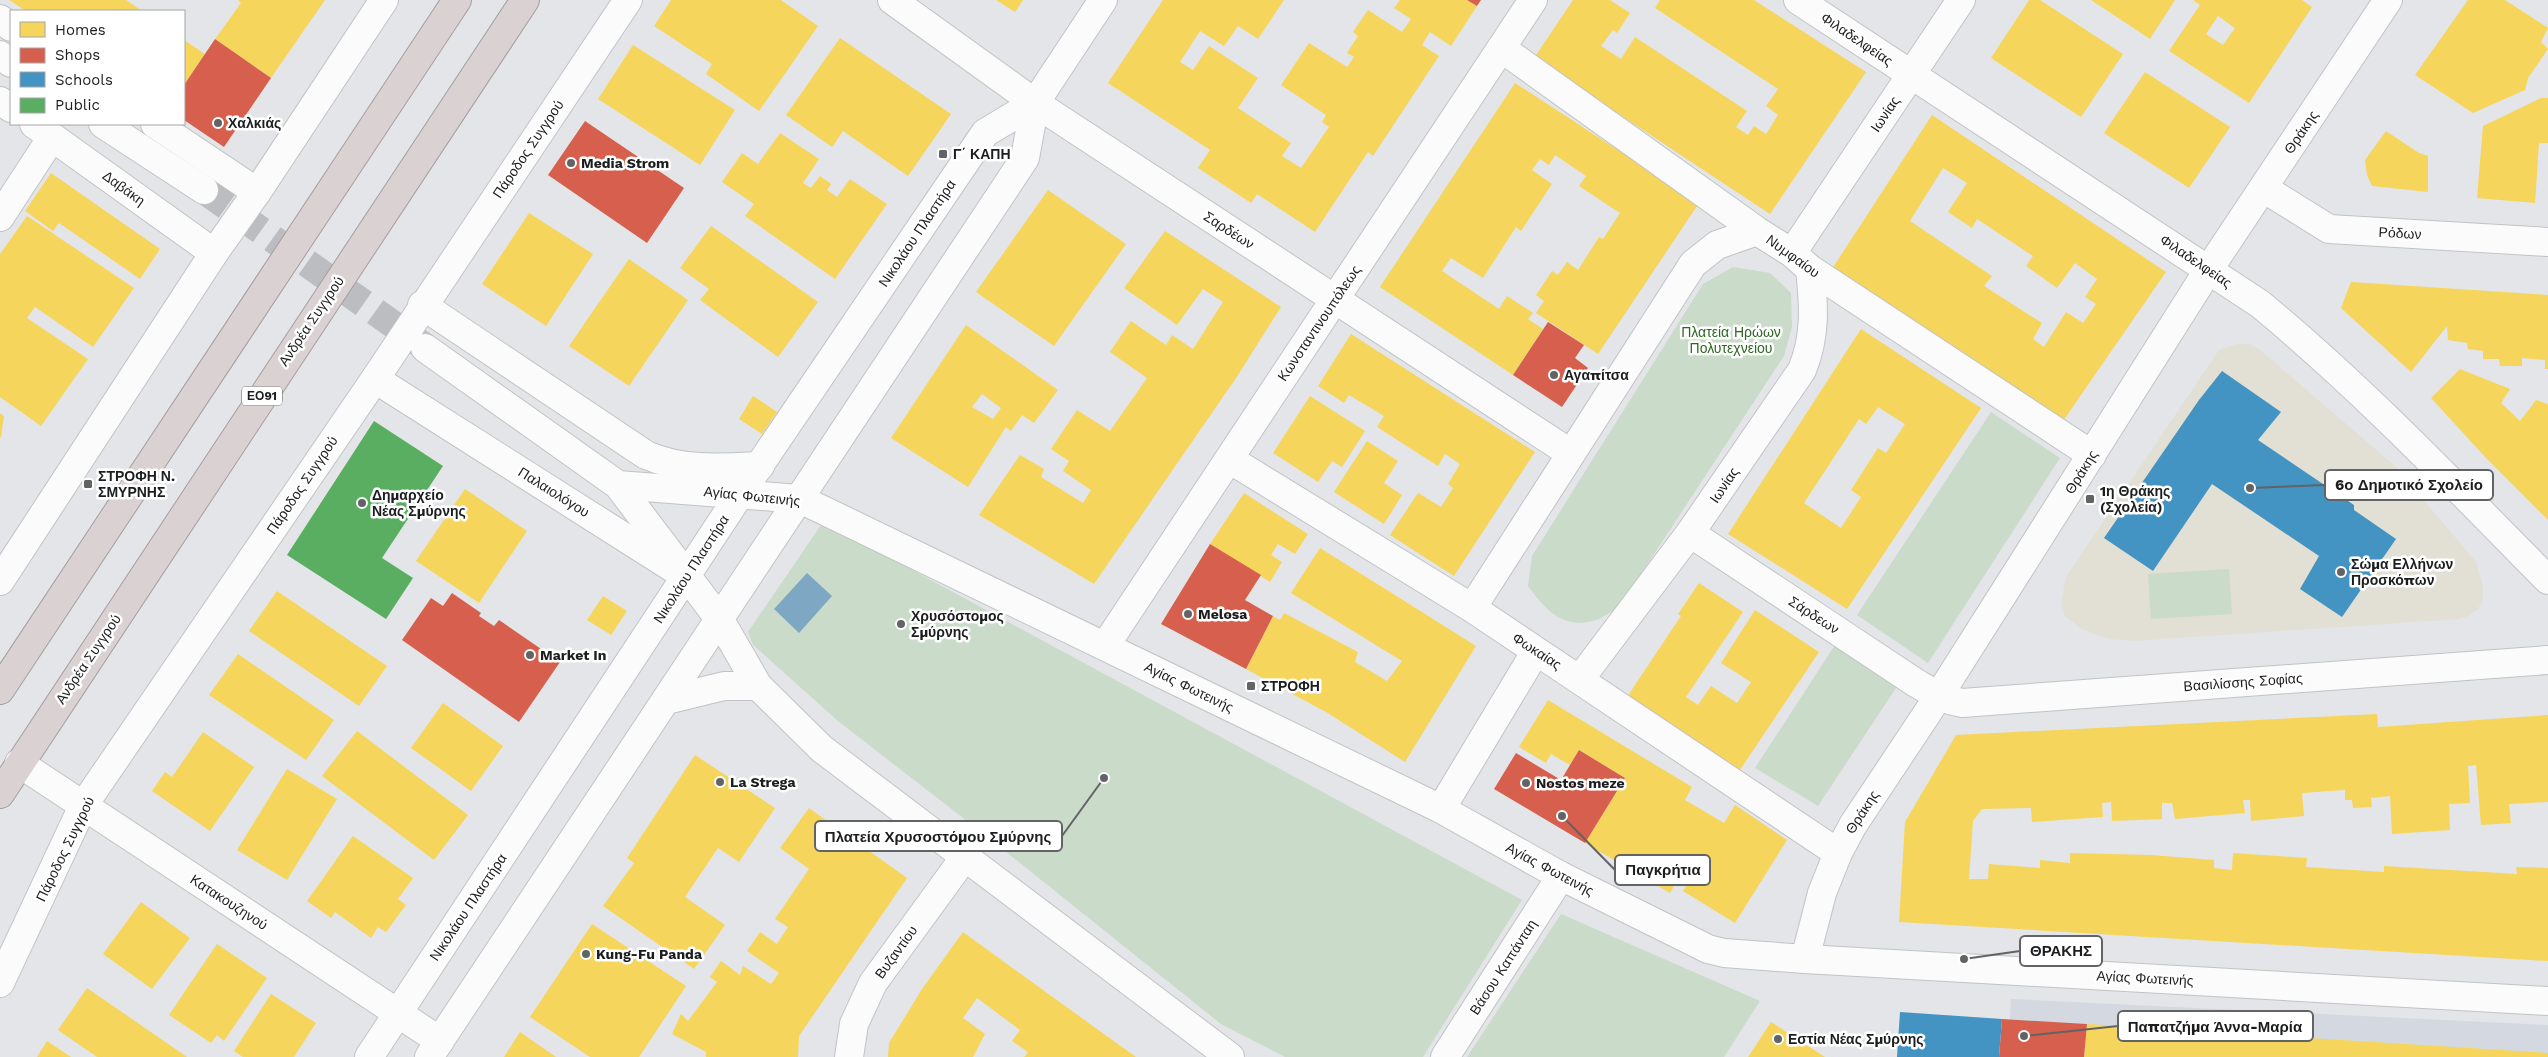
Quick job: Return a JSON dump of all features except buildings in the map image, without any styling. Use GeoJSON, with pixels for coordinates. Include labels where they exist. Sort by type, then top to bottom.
{"type":"FeatureCollection","features":[{"type":"Feature","properties":{"kind":"highway"},"geometry":{"type":"LineString","coordinates":[[0,690],[457,0]]}},
{"type":"Feature","properties":{"kind":"highway","name":"Ανδρέα Συγγρού"},"geometry":{"type":"LineString","coordinates":[[0,794],[525,0]]}},
{"type":"Feature","properties":{"kind":"street"},"geometry":{"type":"LineString","coordinates":[[0,582],[214,252],[257,192],[384,0]]}},
{"type":"Feature","properties":{"kind":"street","name":"Πάροδος Συγγρού"},"geometry":{"type":"LineString","coordinates":[[0,983],[83,806],[375,379],[422,305],[628,0]]}},
{"type":"Feature","properties":{"kind":"street","name":"Σαρδέων"},"geometry":{"type":"LineString","coordinates":[[892,0],[1035,104],[1570,453]]}},
{"type":"Feature","properties":{"kind":"street","name":"Νικολάου Πλαστήρα"},"geometry":{"type":"LineString","coordinates":[[435,1049],[1025,158],[1035,104],[1103,0]]}},
{"type":"Feature","properties":{"kind":"street","name":"Κωνσταντινουπόλεως"},"geometry":{"type":"LineString","coordinates":[[1105,646],[1533,0]]}},
{"type":"Feature","properties":{"kind":"street","name":"Φιλαδελφείας"},"geometry":{"type":"LineString","coordinates":[[1798,0],[2260,304],[2329,363],[2384,414],[2548,580]]}},
{"type":"Feature","properties":{"kind":"street","name":"Ιωνίας"},"geometry":{"type":"LineString","coordinates":[[1580,679],[1690,534],[1802,370],[1810,350],[1814,326],[1801,261],[1911,75],[1961,0]]}},
{"type":"Feature","properties":{"kind":"street","name":"Θράκης"},"geometry":{"type":"LineString","coordinates":[[1805,959],[1818,908],[1838,853],[1853,825],[1938,697],[2208,269],[2388,0]]}},
{"type":"Feature","properties":{"kind":"street","name":"Νυμφαίου"},"geometry":{"type":"LineString","coordinates":[[1501,48],[1757,231],[2092,455]]}},
{"type":"Feature","properties":{"kind":"street","name":"Νικολάου Πλαστήρα"},"geometry":{"type":"LineString","coordinates":[[369,1057],[740,494],[985,132],[1035,104]]}},
{"type":"Feature","properties":{"kind":"street"},"geometry":{"type":"LineString","coordinates":[[105,125],[204,190]]}},
{"type":"Feature","properties":{"kind":"street"},"geometry":{"type":"LineString","coordinates":[[156,125],[257,192]]}},
{"type":"Feature","properties":{"kind":"street"},"geometry":{"type":"LineString","coordinates":[[0,217],[43,130]]}},
{"type":"Feature","properties":{"kind":"street","name":"Δαβάκη"},"geometry":{"type":"LineString","coordinates":[[43,130],[214,252]]}},
{"type":"Feature","properties":{"kind":"street","name":"Ρόδων"},"geometry":{"type":"LineString","coordinates":[[2263,188],[2328,229],[2548,242]]}},
{"type":"Feature","properties":{"kind":"street"},"geometry":{"type":"LineString","coordinates":[[1472,608],[1693,264],[1717,246],[1757,231]]}},
{"type":"Feature","properties":{"kind":"street","name":"Αγίας Φωτεινής"},"geometry":{"type":"LineString","coordinates":[[422,305],[646,455],[666,463],[694,468],[760,466]]}},
{"type":"Feature","properties":{"kind":"street"},"geometry":{"type":"LineString","coordinates":[[425,348],[618,485],[687,577]]}},
{"type":"Feature","properties":{"kind":"street","name":"Παλαιολόγου"},"geometry":{"type":"LineString","coordinates":[[375,379],[687,577],[720,620],[758,686],[822,749],[1230,1057]]}},
{"type":"Feature","properties":{"kind":"street","name":"Φωκαίας"},"geometry":{"type":"LineString","coordinates":[[1229,460],[1472,608],[1838,853]]}},
{"type":"Feature","properties":{"kind":"street","name":"Αγίας Φωτεινής"},"geometry":{"type":"LineString","coordinates":[[618,485],[800,498],[1441,809],[1561,876],[1708,949],[1805,959],[2548,1001]]}},
{"type":"Feature","properties":{"kind":"street","name":"Σάρδεων"},"geometry":{"type":"LineString","coordinates":[[1690,534],[1938,697]]}},
{"type":"Feature","properties":{"kind":"street"},"geometry":{"type":"LineString","coordinates":[[1441,809],[1536,650]]}},
{"type":"Feature","properties":{"kind":"street","name":"Βασιλίσσης Σοφίας"},"geometry":{"type":"LineString","coordinates":[[1938,697],[1962,703],[2548,660]]}},
{"type":"Feature","properties":{"kind":"street"},"geometry":{"type":"LineString","coordinates":[[667,700],[724,686],[758,686]]}},
{"type":"Feature","properties":{"kind":"street","name":"Κατακουζηνού"},"geometry":{"type":"LineString","coordinates":[[19,763],[398,1013],[435,1049]]}},
{"type":"Feature","properties":{"kind":"street","name":"Βυζαντίου"},"geometry":{"type":"LineString","coordinates":[[849,1057],[854,1024],[873,983],[964,858]]}},
{"type":"Feature","properties":{"kind":"street","name":"Βάσου Καπάνταη"},"geometry":{"type":"LineString","coordinates":[[1445,1057],[1561,876]]}},
{"type":"Feature","properties":{"kind":"shaded area"},"geometry":{"type":"Polygon","coordinates":[[[2237,344],[2249,344],[2259,349],[2394,465],[2476,562],[2483,587],[2483,599],[2478,609],[2468,616],[2458,619],[2134,641],[2110,639],[2083,630],[2065,616],[2061,603],[2066,577],[2219,350],[2237,344]]]}},
{"type":"Feature","properties":{"kind":"shaded area"},"geometry":{"type":"Polygon","coordinates":[[[2011,999],[2548,1025],[2548,1057],[2008,1057],[2011,999]]]}},
{"type":"Feature","properties":{"kind":"green space","name":"Πλατεία Ηρώων Πολυτεχνείου"},"geometry":{"type":"Polygon","coordinates":[[[1733,267],[1770,273],[1791,293],[1792,327],[1784,356],[1618,609],[1593,621],[1582,623],[1563,620],[1548,609],[1528,586],[1532,556],[1703,284],[1733,267]]]}},
{"type":"Feature","properties":{"kind":"green space"},"geometry":{"type":"Polygon","coordinates":[[[1991,412],[2060,458],[1928,663],[1857,615],[1991,412]]]}},
{"type":"Feature","properties":{"kind":"green space"},"geometry":{"type":"Polygon","coordinates":[[[821,525],[855,539],[1522,900],[1423,1057],[1285,1057],[1221,1024],[985,835],[838,721],[753,645],[748,632],[821,525]]]}},
{"type":"Feature","properties":{"kind":"green space"},"geometry":{"type":"Polygon","coordinates":[[[2229,569],[2232,614],[2151,619],[2148,574],[2229,569]]]}},
{"type":"Feature","properties":{"kind":"green space"},"geometry":{"type":"Polygon","coordinates":[[[1835,645],[1898,685],[1818,806],[1755,768],[1835,645]]]}},
{"type":"Feature","properties":{"kind":"green space"},"geometry":{"type":"Polygon","coordinates":[[[1561,914],[1760,1001],[1724,1057],[1467,1057],[1561,914]]]}},
{"type":"Feature","properties":{"kind":"water"},"geometry":{"type":"Polygon","coordinates":[[[807,573],[832,596],[799,633],[774,609],[807,573]]]}},
{"type":"Feature","properties":{"kind":"tunnel"},"geometry":{"type":"LineString","coordinates":[[204,190],[425,347]]}},
{"type":"Feature","properties":{"kind":"place","name":"Χαλκιάς"},"geometry":{"type":"Point","coordinates":[218,123]}},
{"type":"Feature","properties":{"kind":"place","name":"Γ΄ ΚΑΠΗ"},"geometry":{"type":"Point","coordinates":[943,154]}},
{"type":"Feature","properties":{"kind":"place","name":"Media Strom"},"geometry":{"type":"Point","coordinates":[571,163]}},
{"type":"Feature","properties":{"kind":"place","name":"Αγαπίτσα"},"geometry":{"type":"Point","coordinates":[1554,375]}},
{"type":"Feature","properties":{"kind":"place","name":"ΣΤΡΟΦΗ Ν. ΣΜΥΡΝΗΣ"},"geometry":{"type":"Point","coordinates":[88,484]}},
{"type":"Feature","properties":{"kind":"place","name":"6ο Δημοτικό Σχολείο"},"geometry":{"type":"Point","coordinates":[2250,488]}},
{"type":"Feature","properties":{"kind":"place","name":"1η Θράκης (Σχολεία)"},"geometry":{"type":"Point","coordinates":[2090,499]}},
{"type":"Feature","properties":{"kind":"place","name":"Δημαρχείο Νέας Σμύρνης"},"geometry":{"type":"Point","coordinates":[362,503]}},
{"type":"Feature","properties":{"kind":"place","name":"Σώμα Ελλήνων Προσκόπων"},"geometry":{"type":"Point","coordinates":[2341,572]}},
{"type":"Feature","properties":{"kind":"place","name":"Melosa"},"geometry":{"type":"Point","coordinates":[1188,614]}},
{"type":"Feature","properties":{"kind":"place","name":"Χρυσόστομος Σμύρνης"},"geometry":{"type":"Point","coordinates":[901,624]}},
{"type":"Feature","properties":{"kind":"place","name":"Market In"},"geometry":{"type":"Point","coordinates":[530,655]}},
{"type":"Feature","properties":{"kind":"place","name":"ΣΤΡΟΦΗ"},"geometry":{"type":"Point","coordinates":[1251,686]}},
{"type":"Feature","properties":{"kind":"place","name":"Πλατεία Χρυσοστόμου Σμύρνης"},"geometry":{"type":"Point","coordinates":[1104,778]}},
{"type":"Feature","properties":{"kind":"place","name":"La Strega"},"geometry":{"type":"Point","coordinates":[720,782]}},
{"type":"Feature","properties":{"kind":"place","name":"Nostos meze"},"geometry":{"type":"Point","coordinates":[1526,783]}},
{"type":"Feature","properties":{"kind":"place","name":"Παγκρήτια"},"geometry":{"type":"Point","coordinates":[1562,816]}},
{"type":"Feature","properties":{"kind":"place","name":"Kung-Fu Panda"},"geometry":{"type":"Point","coordinates":[586,954]}},
{"type":"Feature","properties":{"kind":"place","name":"ΘΡΑΚΗΣ"},"geometry":{"type":"Point","coordinates":[1964,959]}},
{"type":"Feature","properties":{"kind":"place","name":"Παπατζήμα Άννα-Μαρία"},"geometry":{"type":"Point","coordinates":[2024,1036]}},
{"type":"Feature","properties":{"kind":"place","name":"Εστία Νέας Σμύρνης"},"geometry":{"type":"Point","coordinates":[1778,1039]}}]}
